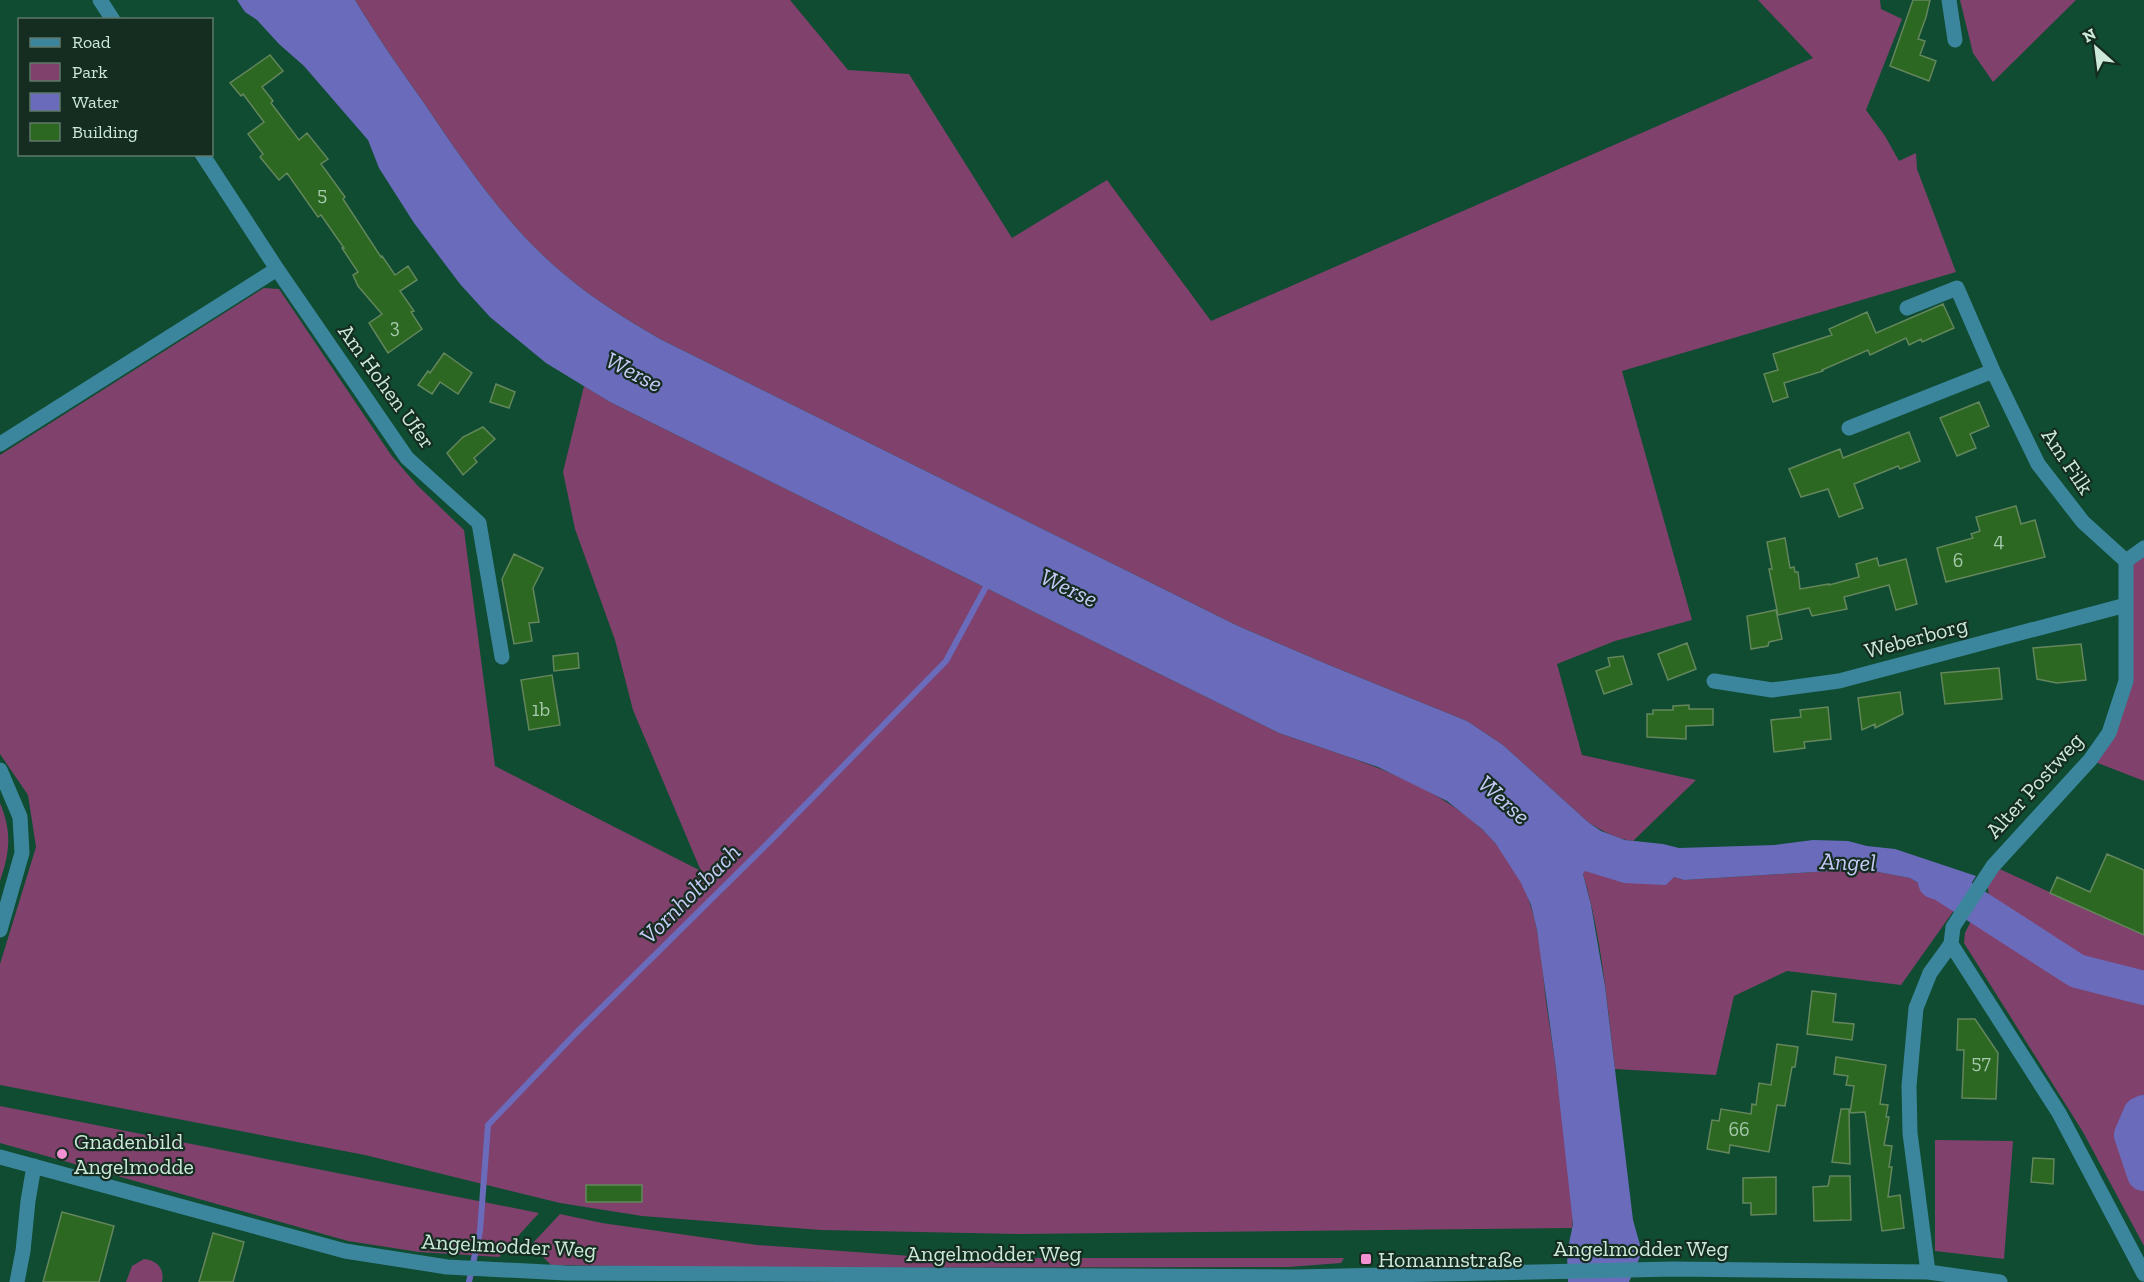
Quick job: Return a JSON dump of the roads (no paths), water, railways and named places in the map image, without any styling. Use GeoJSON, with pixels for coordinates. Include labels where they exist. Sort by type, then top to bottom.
{"type":"FeatureCollection","features":[{"type":"Feature","properties":{"kind":"street"},"geometry":{"type":"LineString","coordinates":[[100,0],[112,18]]}},
{"type":"Feature","properties":{"kind":"street"},"geometry":{"type":"LineString","coordinates":[[1949,0],[1955,40]]}},
{"type":"Feature","properties":{"kind":"street","name":"Am Hohen Ufer"},"geometry":{"type":"LineString","coordinates":[[203,156],[277,270],[407,458],[479,523],[502,657]]}},
{"type":"Feature","properties":{"kind":"street"},"geometry":{"type":"LineString","coordinates":[[0,444],[277,270]]}},
{"type":"Feature","properties":{"kind":"street","name":"Am Filk"},"geometry":{"type":"LineString","coordinates":[[1907,308],[1957,288],[1993,371],[2038,464],[2083,522],[2126,561]]}},
{"type":"Feature","properties":{"kind":"street"},"geometry":{"type":"LineString","coordinates":[[1849,428],[1993,371]]}},
{"type":"Feature","properties":{"kind":"street"},"geometry":{"type":"LineString","coordinates":[[2126,561],[2144,548]]}},
{"type":"Feature","properties":{"kind":"street","name":"Alter Postweg"},"geometry":{"type":"LineString","coordinates":[[1928,1272],[1910,1133],[1909,1086],[1916,1008],[1930,973],[1951,944],[1953,927],[1993,866],[2090,760],[2109,733],[2126,681],[2126,561]]}},
{"type":"Feature","properties":{"kind":"street","name":"Weberborg"},"geometry":{"type":"LineString","coordinates":[[1714,681],[1772,690],[1839,681],[2126,605]]}},
{"type":"Feature","properties":{"kind":"street"},"geometry":{"type":"LineString","coordinates":[[0,770],[20,817],[22,853],[0,930]]}},
{"type":"Feature","properties":{"kind":"street"},"geometry":{"type":"LineString","coordinates":[[1951,944],[2059,1113],[2144,1274]]}},
{"type":"Feature","properties":{"kind":"street","name":"Angelmodder Weg"},"geometry":{"type":"LineString","coordinates":[[0,1157],[345,1251],[447,1267],[494,1270],[567,1273],[1295,1280],[1564,1271],[1928,1272],[2000,1282]]}},
{"type":"Feature","properties":{"kind":"street"},"geometry":{"type":"LineString","coordinates":[[17,1282],[34,1166]]}},
{"type":"Feature","properties":{"kind":"water","name":"Werse"},"geometry":{"type":"Polygon","coordinates":[[[237,0],[355,0],[455,149],[506,216],[544,257],[565,275],[635,324],[660,339],[1238,626],[1467,721],[1503,745],[1588,822],[1601,831],[1625,840],[1679,848],[1775,845],[1813,840],[1848,841],[1895,849],[1976,876],[1957,906],[1910,878],[1862,869],[1684,880],[1674,877],[1666,885],[1624,883],[1585,871],[1583,874],[1591,905],[1605,986],[1633,1220],[1642,1252],[1629,1282],[1568,1282],[1567,1253],[1573,1224],[1556,1069],[1537,930],[1531,905],[1521,883],[1496,844],[1482,829],[1447,801],[1378,767],[1279,733],[610,402],[546,363],[490,317],[460,284],[414,223],[379,168],[368,140],[304,66],[257,20],[245,12],[237,0]]]}},
{"type":"Feature","properties":{"kind":"waterway","name":"Vornholtbach"},"geometry":{"type":"LineString","coordinates":[[469,1282],[480,1231],[488,1125],[577,1032],[769,842],[946,661],[988,583]]}},
{"type":"Feature","properties":{"kind":"waterway","name":"Angel"},"geometry":{"type":"LineString","coordinates":[[1935,882],[1942,884],[2077,971],[2144,988]]}},
{"type":"Feature","properties":{"kind":"waterway","name":"Angel"},"geometry":{"type":"LineString","coordinates":[[2144,1112],[2140,1114],[2131,1135],[2144,1174]]}},
{"type":"Feature","properties":{"kind":"place","name":"Gnadenbild Angelmodde"},"geometry":{"type":"Point","coordinates":[62,1154]}},
{"type":"Feature","properties":{"kind":"place","name":"Homannstraße"},"geometry":{"type":"Point","coordinates":[1366,1259]}}]}
